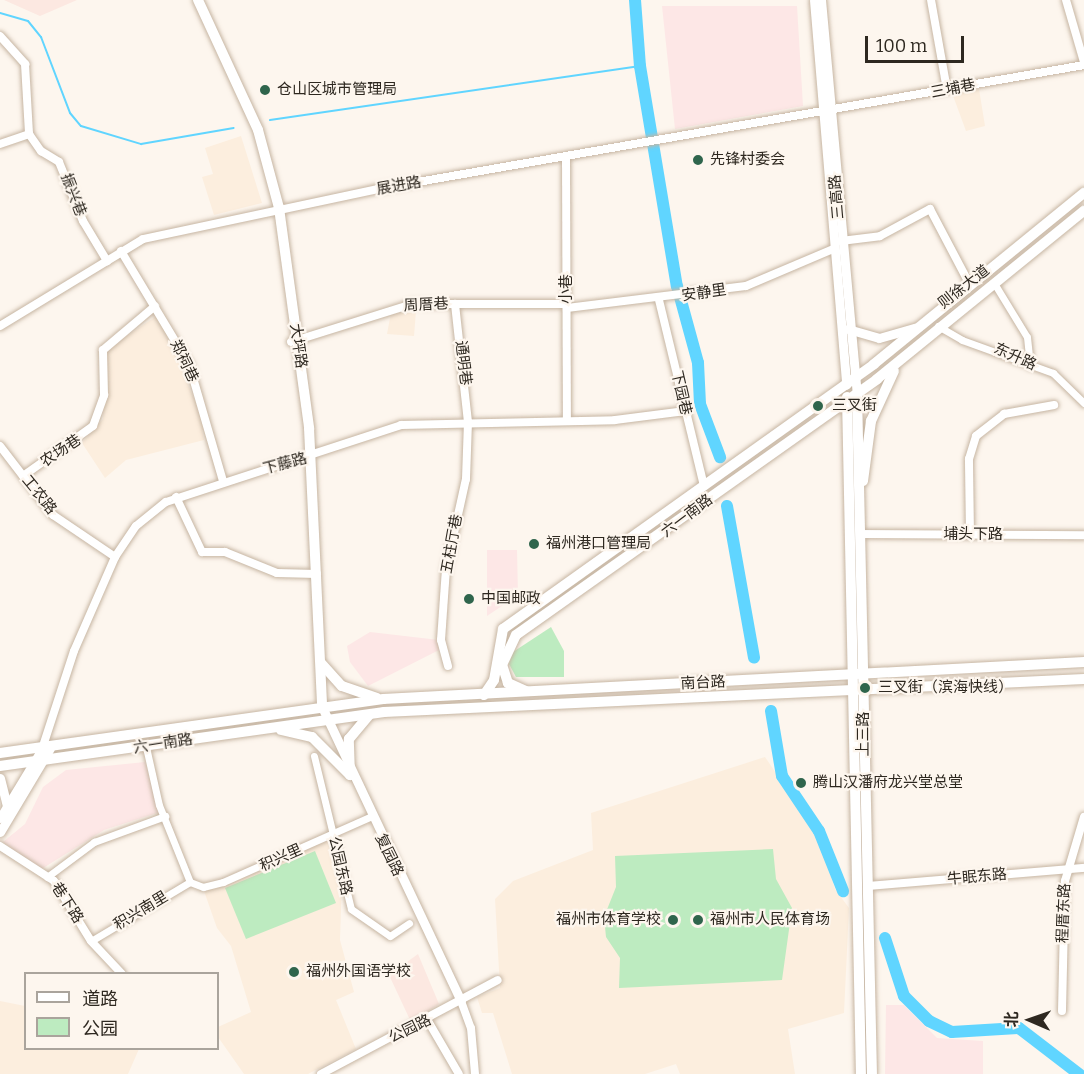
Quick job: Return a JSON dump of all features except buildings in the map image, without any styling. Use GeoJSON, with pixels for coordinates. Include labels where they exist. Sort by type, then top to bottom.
{"type":"FeatureCollection","features":[{"type":"Feature","properties":{"kind":"main road"},"geometry":{"type":"LineString","coordinates":[[192,0],[247,113]]}},
{"type":"Feature","properties":{"kind":"main road"},"geometry":{"type":"LineString","coordinates":[[198,0],[254,131],[276,208],[308,459],[317,574],[323,713]]}},
{"type":"Feature","properties":{"kind":"main road","name":"三高路"},"geometry":{"type":"LineString","coordinates":[[814,0],[855,377],[852,397]]}},
{"type":"Feature","properties":{"kind":"main road","name":"三高路"},"geometry":{"type":"LineString","coordinates":[[821,0],[833,249],[846,385]]}},
{"type":"Feature","properties":{"kind":"main road","name":"则徐大道"},"geometry":{"type":"LineString","coordinates":[[846,385],[969,283],[1084,193]]}},
{"type":"Feature","properties":{"kind":"main road","name":"则徐大道"},"geometry":{"type":"LineString","coordinates":[[852,397],[938,325],[1084,211]]}},
{"type":"Feature","properties":{"kind":"main road"},"geometry":{"type":"LineString","coordinates":[[848,329],[879,338],[915,328]]}},
{"type":"Feature","properties":{"kind":"main road"},"geometry":{"type":"LineString","coordinates":[[860,493],[872,417],[888,377],[919,342]]}},
{"type":"Feature","properties":{"kind":"main road"},"geometry":{"type":"LineString","coordinates":[[846,385],[852,397]]}},
{"type":"Feature","properties":{"kind":"main road","name":"六一南路"},"geometry":{"type":"LineString","coordinates":[[484,695],[494,680],[503,629],[846,385]]}},
{"type":"Feature","properties":{"kind":"main road","name":"六一南路"},"geometry":{"type":"LineString","coordinates":[[534,693],[512,687],[503,671],[503,653],[516,635],[852,397]]}},
{"type":"Feature","properties":{"kind":"main road","name":"上三路"},"geometry":{"type":"LineString","coordinates":[[852,397],[862,534],[872,1074]]}},
{"type":"Feature","properties":{"kind":"main road","name":"上三路"},"geometry":{"type":"LineString","coordinates":[[852,397],[851,688],[861,1074]]}},
{"type":"Feature","properties":{"kind":"main road","name":"南台路"},"geometry":{"type":"LineString","coordinates":[[323,713],[383,699],[534,693],[864,672],[1084,662]]}},
{"type":"Feature","properties":{"kind":"main road"},"geometry":{"type":"LineString","coordinates":[[321,663],[342,686],[383,699]]}},
{"type":"Feature","properties":{"kind":"main road","name":"南台路"},"geometry":{"type":"LineString","coordinates":[[323,713],[374,713],[1084,678]]}},
{"type":"Feature","properties":{"kind":"main road","name":"六一南路"},"geometry":{"type":"LineString","coordinates":[[0,766],[42,755],[323,713]]}},
{"type":"Feature","properties":{"kind":"main road","name":"六一南路"},"geometry":{"type":"LineString","coordinates":[[0,753],[42,755],[146,747],[266,728],[323,713]]}},
{"type":"Feature","properties":{"kind":"main road","name":"复园路"},"geometry":{"type":"LineString","coordinates":[[323,713],[370,817],[461,1001]]}},
{"type":"Feature","properties":{"kind":"main road"},"geometry":{"type":"LineString","coordinates":[[350,775],[352,732],[374,713]]}},
{"type":"Feature","properties":{"kind":"main road"},"geometry":{"type":"LineString","coordinates":[[266,728],[312,737],[350,775]]}},
{"type":"Feature","properties":{"kind":"main road"},"geometry":{"type":"LineString","coordinates":[[0,818],[42,755]]}},
{"type":"Feature","properties":{"kind":"main road"},"geometry":{"type":"LineString","coordinates":[[0,832],[42,755]]}},
{"type":"Feature","properties":{"kind":"main road"},"geometry":{"type":"LineString","coordinates":[[0,778],[8,792],[7,808]]}},
{"type":"Feature","properties":{"kind":"street"},"geometry":{"type":"LineString","coordinates":[[931,0],[947,90]]}},
{"type":"Feature","properties":{"kind":"street"},"geometry":{"type":"LineString","coordinates":[[1066,0],[1084,64]]}},
{"type":"Feature","properties":{"kind":"street"},"geometry":{"type":"LineString","coordinates":[[0,36],[25,64],[29,134],[0,144]]}},
{"type":"Feature","properties":{"kind":"street","name":"三埔巷"},"geometry":{"type":"LineString","coordinates":[[827,114],[1084,64]]}},
{"type":"Feature","properties":{"kind":"street","name":"展进路"},"geometry":{"type":"LineString","coordinates":[[0,326],[143,239],[276,208],[827,114]]}},
{"type":"Feature","properties":{"kind":"street","name":"振兴巷"},"geometry":{"type":"LineString","coordinates":[[29,134],[62,165],[77,209],[107,261]]}},
{"type":"Feature","properties":{"kind":"street","name":"小巷"},"geometry":{"type":"LineString","coordinates":[[566,158],[567,419]]}},
{"type":"Feature","properties":{"kind":"street"},"geometry":{"type":"LineString","coordinates":[[841,241],[880,236],[930,209],[969,283]]}},
{"type":"Feature","properties":{"kind":"street","name":"安静里"},"geometry":{"type":"LineString","coordinates":[[567,306],[664,299],[754,284],[803,258],[833,249]]}},
{"type":"Feature","properties":{"kind":"street","name":"郑祠巷"},"geometry":{"type":"LineString","coordinates":[[121,251],[194,376],[223,481]]}},
{"type":"Feature","properties":{"kind":"street"},"geometry":{"type":"LineString","coordinates":[[994,283],[1027,336],[1030,366]]}},
{"type":"Feature","properties":{"kind":"street","name":"下园巷"},"geometry":{"type":"LineString","coordinates":[[664,299],[685,411],[704,486]]}},
{"type":"Feature","properties":{"kind":"street","name":"周厝巷"},"geometry":{"type":"LineString","coordinates":[[294,341],[394,307],[455,304],[567,306]]}},
{"type":"Feature","properties":{"kind":"street","name":"通明巷"},"geometry":{"type":"LineString","coordinates":[[455,304],[468,422]]}},
{"type":"Feature","properties":{"kind":"street","name":"农场巷"},"geometry":{"type":"LineString","coordinates":[[23,476],[93,426],[104,395],[103,350],[155,306]]}},
{"type":"Feature","properties":{"kind":"street","name":"东升路"},"geometry":{"type":"LineString","coordinates":[[938,325],[1030,366],[1053,373],[1084,403]]}},
{"type":"Feature","properties":{"kind":"street"},"geometry":{"type":"LineString","coordinates":[[970,535],[969,459],[976,436],[1004,414],[1054,405]]}},
{"type":"Feature","properties":{"kind":"street","name":"下藤路"},"geometry":{"type":"LineString","coordinates":[[42,755],[74,651],[115,557],[140,522],[177,497],[223,481],[308,459],[385,428],[685,411]]}},
{"type":"Feature","properties":{"kind":"street","name":"五柱厅巷"},"geometry":{"type":"LineString","coordinates":[[448,666],[441,644],[446,569],[465,479],[468,422]]}},
{"type":"Feature","properties":{"kind":"street","name":"工农路"},"geometry":{"type":"LineString","coordinates":[[0,446],[53,515],[115,557]]}},
{"type":"Feature","properties":{"kind":"street"},"geometry":{"type":"LineString","coordinates":[[177,497],[202,552],[225,552],[277,573],[317,574]]}},
{"type":"Feature","properties":{"kind":"street","name":"埔头下路"},"geometry":{"type":"LineString","coordinates":[[862,534],[1084,535]]}},
{"type":"Feature","properties":{"kind":"street"},"geometry":{"type":"LineString","coordinates":[[146,747],[165,816],[190,882]]}},
{"type":"Feature","properties":{"kind":"street","name":"公园东路"},"geometry":{"type":"LineString","coordinates":[[314,756],[351,909],[390,936],[409,923]]}},
{"type":"Feature","properties":{"kind":"street"},"geometry":{"type":"LineString","coordinates":[[47,877],[94,842],[165,816]]}},
{"type":"Feature","properties":{"kind":"street","name":"积兴里"},"geometry":{"type":"LineString","coordinates":[[190,882],[210,887],[370,817]]}},
{"type":"Feature","properties":{"kind":"street","name":"程厝东路"},"geometry":{"type":"LineString","coordinates":[[1062,1011],[1067,869],[1084,817]]}},
{"type":"Feature","properties":{"kind":"street","name":"巷下路"},"geometry":{"type":"LineString","coordinates":[[0,846],[47,877],[91,941],[120,972]]}},
{"type":"Feature","properties":{"kind":"street","name":"牛眠东路"},"geometry":{"type":"LineString","coordinates":[[869,886],[1084,868]]}},
{"type":"Feature","properties":{"kind":"street","name":"积兴南里"},"geometry":{"type":"LineString","coordinates":[[91,941],[190,882]]}},
{"type":"Feature","properties":{"kind":"street","name":"公园路"},"geometry":{"type":"LineString","coordinates":[[321,1074],[428,1021],[498,980]]}},
{"type":"Feature","properties":{"kind":"street"},"geometry":{"type":"LineString","coordinates":[[461,1001],[471,1028],[475,1074]]}},
{"type":"Feature","properties":{"kind":"street"},"geometry":{"type":"LineString","coordinates":[[428,1021],[459,1074]]}},
{"type":"Feature","properties":{"kind":"shaded area"},"geometry":{"type":"Polygon","coordinates":[[[4,0],[77,0],[40,16],[4,0]]]}},
{"type":"Feature","properties":{"kind":"shaded area"},"geometry":{"type":"Polygon","coordinates":[[[662,6],[797,6],[803,106],[675,129],[662,6]]]}},
{"type":"Feature","properties":{"kind":"shaded area"},"geometry":{"type":"Polygon","coordinates":[[[979,89],[985,126],[966,131],[952,93],[979,89]]]}},
{"type":"Feature","properties":{"kind":"shaded area"},"geometry":{"type":"Polygon","coordinates":[[[241,136],[262,203],[214,215],[202,177],[213,174],[205,148],[241,136]]]}},
{"type":"Feature","properties":{"kind":"shaded area"},"geometry":{"type":"Polygon","coordinates":[[[416,311],[414,336],[387,334],[391,313],[416,311]]]}},
{"type":"Feature","properties":{"kind":"shaded area"},"geometry":{"type":"Polygon","coordinates":[[[158,315],[207,429],[202,430],[204,440],[126,460],[105,478],[82,443],[103,419],[106,350],[158,315]]]}},
{"type":"Feature","properties":{"kind":"shaded area"},"geometry":{"type":"Polygon","coordinates":[[[487,550],[517,550],[518,595],[487,616],[487,550]]]}},
{"type":"Feature","properties":{"kind":"shaded area"},"geometry":{"type":"Polygon","coordinates":[[[370,632],[439,640],[441,649],[368,686],[350,662],[347,646],[370,632]]]}},
{"type":"Feature","properties":{"kind":"shaded area","name":"福州市体育学校"},"geometry":{"type":"Polygon","coordinates":[[[765,757],[817,833],[835,889],[849,908],[844,1013],[788,1029],[795,1074],[680,1074],[676,1064],[645,1074],[512,1074],[493,1013],[482,1013],[477,997],[500,988],[495,899],[513,881],[593,850],[591,813],[765,757]]]}},
{"type":"Feature","properties":{"kind":"shaded area"},"geometry":{"type":"Polygon","coordinates":[[[145,762],[160,812],[104,830],[40,870],[3,842],[25,824],[43,787],[66,770],[145,762]]]}},
{"type":"Feature","properties":{"kind":"shaded area","name":"福州外国语学校"},"geometry":{"type":"Polygon","coordinates":[[[326,841],[332,842],[342,878],[340,940],[354,992],[336,1000],[356,1049],[308,1074],[244,1074],[219,1038],[219,1027],[251,1012],[231,946],[217,928],[204,891],[326,841]]]}},
{"type":"Feature","properties":{"kind":"shaded area"},"geometry":{"type":"Polygon","coordinates":[[[418,954],[439,1004],[411,1022],[389,975],[418,954]]]}},
{"type":"Feature","properties":{"kind":"shaded area"},"geometry":{"type":"Polygon","coordinates":[[[0,1001],[24,1006],[24,1050],[139,1050],[128,1074],[0,1074],[0,1001]]]}},
{"type":"Feature","properties":{"kind":"shaded area"},"geometry":{"type":"Polygon","coordinates":[[[886,1005],[904,1005],[937,1038],[983,1041],[983,1074],[885,1074],[886,1005]]]}},
{"type":"Feature","properties":{"kind":"green space"},"geometry":{"type":"Polygon","coordinates":[[[551,627],[564,651],[564,677],[516,677],[509,664],[513,652],[551,627]]]}},
{"type":"Feature","properties":{"kind":"green space","name":"福州市人民体育场"},"geometry":{"type":"Polygon","coordinates":[[[773,849],[776,879],[792,908],[782,980],[619,988],[620,958],[606,937],[604,917],[616,887],[615,856],[773,849]]]}},
{"type":"Feature","properties":{"kind":"green space"},"geometry":{"type":"Polygon","coordinates":[[[315,851],[336,903],[246,939],[225,888],[315,851]]]}},
{"type":"Feature","properties":{"kind":"waterway"},"geometry":{"type":"LineString","coordinates":[[635,0],[640,66],[677,286],[698,363],[700,404],[720,457]]}},
{"type":"Feature","properties":{"kind":"waterway"},"geometry":{"type":"LineString","coordinates":[[0,13],[28,21],[41,37],[70,113],[81,126],[141,144],[234,128]]}},
{"type":"Feature","properties":{"kind":"waterway"},"geometry":{"type":"LineString","coordinates":[[270,120],[640,66]]}},
{"type":"Feature","properties":{"kind":"waterway"},"geometry":{"type":"LineString","coordinates":[[727,506],[754,658]]}},
{"type":"Feature","properties":{"kind":"waterway"},"geometry":{"type":"LineString","coordinates":[[771,711],[782,776],[819,831],[843,891]]}},
{"type":"Feature","properties":{"kind":"waterway"},"geometry":{"type":"LineString","coordinates":[[885,938],[904,996],[929,1021],[952,1032],[1019,1028],[1079,1074]]}},
{"type":"Feature","properties":{"kind":"place","name":"仓山区城市管理局"},"geometry":{"type":"Point","coordinates":[265,90]}},
{"type":"Feature","properties":{"kind":"place","name":"先锋村委会"},"geometry":{"type":"Point","coordinates":[698,160]}},
{"type":"Feature","properties":{"kind":"place","name":"三叉街"},"geometry":{"type":"Point","coordinates":[818,406]}},
{"type":"Feature","properties":{"kind":"place","name":"福州港口管理局"},"geometry":{"type":"Point","coordinates":[534,544]}},
{"type":"Feature","properties":{"kind":"place","name":"中国邮政"},"geometry":{"type":"Point","coordinates":[469,599]}},
{"type":"Feature","properties":{"kind":"place","name":"三叉街（滨海快线）"},"geometry":{"type":"Point","coordinates":[865,688]}},
{"type":"Feature","properties":{"kind":"place","name":"腾山汉潘府龙兴堂总堂"},"geometry":{"type":"Point","coordinates":[801,783]}},
{"type":"Feature","properties":{"kind":"place","name":"福州市体育学校"},"geometry":{"type":"Point","coordinates":[673,920]}},
{"type":"Feature","properties":{"kind":"place","name":"福州市人民体育场"},"geometry":{"type":"Point","coordinates":[698,920]}},
{"type":"Feature","properties":{"kind":"place","name":"福州外国语学校"},"geometry":{"type":"Point","coordinates":[294,972]}}]}
